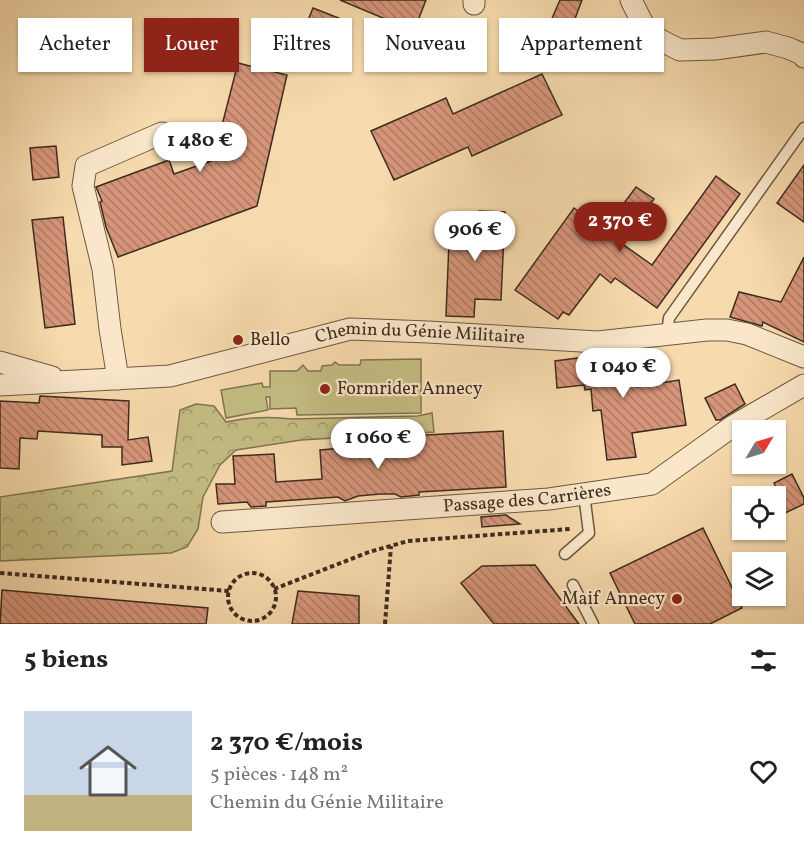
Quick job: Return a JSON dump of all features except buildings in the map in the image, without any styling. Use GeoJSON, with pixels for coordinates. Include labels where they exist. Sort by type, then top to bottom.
{"type":"FeatureCollection","features":[{"type":"Feature","properties":{"kind":"street"},"geometry":{"type":"LineString","coordinates":[[631,0],[648,34],[680,50],[715,49],[766,42],[803,52]]}},
{"type":"Feature","properties":{"kind":"street"},"geometry":{"type":"LineString","coordinates":[[118,379],[103,269],[83,186],[86,166],[162,133]]}},
{"type":"Feature","properties":{"kind":"street","name":"Chemin du Génie Militaire"},"geometry":{"type":"LineString","coordinates":[[0,385],[170,376],[350,329],[598,342],[707,330],[727,330],[747,334],[804,357]]}},
{"type":"Feature","properties":{"kind":"street"},"geometry":{"type":"LineString","coordinates":[[0,362],[67,381]]}},
{"type":"Feature","properties":{"kind":"street","name":"Passage des Carrières"},"geometry":{"type":"LineString","coordinates":[[222,522],[549,499],[652,483],[733,426],[804,385]]}},
{"type":"Feature","properties":{"kind":"lane"},"geometry":{"type":"LineString","coordinates":[[667,334],[669,318],[804,128]]}},
{"type":"Feature","properties":{"kind":"lane"},"geometry":{"type":"LineString","coordinates":[[565,554],[589,533],[584,494]]}},
{"type":"Feature","properties":{"kind":"lane"},"geometry":{"type":"LineString","coordinates":[[573,585],[593,624]]}},
{"type":"Feature","properties":{"kind":"path"},"geometry":{"type":"LineString","coordinates":[[274,590],[330,566],[408,541],[588,527]]}},
{"type":"Feature","properties":{"kind":"path"},"geometry":{"type":"LineString","coordinates":[[385,624],[391,546]]}},
{"type":"Feature","properties":{"kind":"path"},"geometry":{"type":"LineString","coordinates":[[0,573],[229,591]]}},
{"type":"Feature","properties":{"kind":"path"},"geometry":{"type":"LineString","coordinates":[[253,574],[266,579],[274,590],[273,609],[263,618],[250,623],[233,612],[228,600],[234,581],[240,576],[253,574]]}},
{"type":"Feature","properties":{"kind":"green space","name":"Formrider Annecy"},"geometry":{"type":"Polygon","coordinates":[[[421,359],[421,413],[297,415],[296,408],[270,409],[270,397],[266,397],[268,410],[226,418],[221,390],[262,383],[263,387],[270,387],[270,371],[297,371],[303,365],[308,371],[321,371],[322,366],[332,365],[335,362],[339,365],[360,365],[361,360],[421,359]]]}},
{"type":"Feature","properties":{"kind":"green space"},"geometry":{"type":"Polygon","coordinates":[[[196,404],[214,406],[226,422],[259,418],[418,416],[432,413],[434,432],[301,440],[236,450],[220,465],[203,497],[198,529],[187,547],[171,553],[0,561],[0,497],[172,471],[180,410],[196,404]]]}},
{"type":"Feature","properties":{"kind":"place","name":"Bello"},"geometry":{"type":"Point","coordinates":[238,340]}},
{"type":"Feature","properties":{"kind":"place","name":"Formrider Annecy"},"geometry":{"type":"Point","coordinates":[325,389]}},
{"type":"Feature","properties":{"kind":"place","name":"Maif Annecy"},"geometry":{"type":"Point","coordinates":[677,599]}}]}
